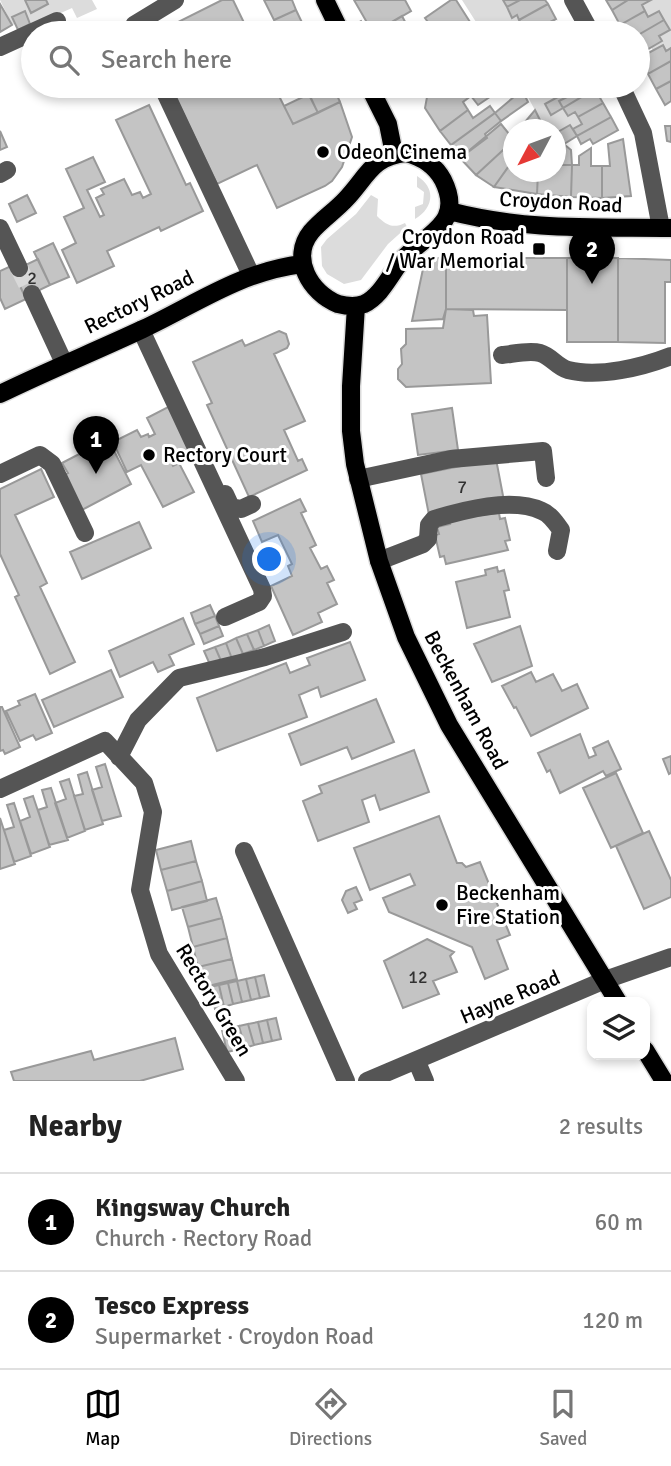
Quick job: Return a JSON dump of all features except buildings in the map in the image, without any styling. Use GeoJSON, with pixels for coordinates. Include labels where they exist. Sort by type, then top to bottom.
{"type":"FeatureCollection","features":[{"type":"Feature","properties":{"kind":"main road"},"geometry":{"type":"LineString","coordinates":[[325,0],[335,21]]}},
{"type":"Feature","properties":{"kind":"main road"},"geometry":{"type":"LineString","coordinates":[[375,98],[388,124],[394,154]]}},
{"type":"Feature","properties":{"kind":"main road"},"geometry":{"type":"LineString","coordinates":[[394,154],[418,156],[434,168],[447,189],[449,211],[435,233],[405,258],[374,297],[356,306],[343,306],[317,292],[308,280],[302,264],[305,239],[350,195],[372,166],[382,158],[394,154]]}},
{"type":"Feature","properties":{"kind":"main road","name":"Croydon Road"},"geometry":{"type":"LineString","coordinates":[[449,211],[486,220],[549,228],[666,228]]}},
{"type":"Feature","properties":{"kind":"main road","name":"Rectory Road"},"geometry":{"type":"LineString","coordinates":[[0,394],[147,327],[251,275],[278,267],[302,264]]}},
{"type":"Feature","properties":{"kind":"main road","name":"Beckenham Road"},"geometry":{"type":"LineString","coordinates":[[356,306],[351,431],[358,479],[379,561],[406,637],[435,699],[615,997]]}},
{"type":"Feature","properties":{"kind":"main road"},"geometry":{"type":"LineString","coordinates":[[650,1058],[664,1081]]}},
{"type":"Feature","properties":{"kind":"street"},"geometry":{"type":"LineString","coordinates":[[141,21],[175,0]]}},
{"type":"Feature","properties":{"kind":"street"},"geometry":{"type":"LineString","coordinates":[[573,0],[584,21]]}},
{"type":"Feature","properties":{"kind":"street"},"geometry":{"type":"LineString","coordinates":[[0,47],[21,37]]}},
{"type":"Feature","properties":{"kind":"street"},"geometry":{"type":"LineString","coordinates":[[169,98],[251,275]]}},
{"type":"Feature","properties":{"kind":"street"},"geometry":{"type":"LineString","coordinates":[[627,98],[643,133],[666,228]]}},
{"type":"Feature","properties":{"kind":"street"},"geometry":{"type":"LineString","coordinates":[[0,228],[19,268]]}},
{"type":"Feature","properties":{"kind":"street"},"geometry":{"type":"LineString","coordinates":[[32,294],[64,363]]}},
{"type":"Feature","properties":{"kind":"street"},"geometry":{"type":"LineString","coordinates":[[147,327],[231,507],[241,509],[252,503]]}},
{"type":"Feature","properties":{"kind":"street"},"geometry":{"type":"LineString","coordinates":[[147,327],[262,589],[263,596],[259,601],[225,617]]}},
{"type":"Feature","properties":{"kind":"street"},"geometry":{"type":"LineString","coordinates":[[502,355],[539,353],[558,366],[579,372],[625,370],[671,356]]}},
{"type":"Feature","properties":{"kind":"street"},"geometry":{"type":"LineString","coordinates":[[358,479],[451,459],[542,451],[546,478]]}},
{"type":"Feature","properties":{"kind":"street"},"geometry":{"type":"LineString","coordinates":[[0,474],[40,455],[52,464],[85,533]]}},
{"type":"Feature","properties":{"kind":"street"},"geometry":{"type":"LineString","coordinates":[[379,561],[423,544],[428,539],[429,525],[434,519],[506,504],[541,510],[550,516],[561,530],[557,551]]}},
{"type":"Feature","properties":{"kind":"street"},"geometry":{"type":"LineString","coordinates":[[119,757],[138,720],[179,678],[265,657],[343,632]]}},
{"type":"Feature","properties":{"kind":"street","name":"Rectory Green"},"geometry":{"type":"LineString","coordinates":[[0,789],[106,741],[144,782],[153,812],[140,890],[159,954],[236,1081]]}},
{"type":"Feature","properties":{"kind":"street"},"geometry":{"type":"LineString","coordinates":[[244,851],[346,1081]]}},
{"type":"Feature","properties":{"kind":"street","name":"Hayne Road"},"geometry":{"type":"LineString","coordinates":[[367,1081],[605,980],[671,957]]}},
{"type":"Feature","properties":{"kind":"street"},"geometry":{"type":"LineString","coordinates":[[417,1062],[425,1081]]}},
{"type":"Feature","properties":{"kind":"shaded area"},"geometry":{"type":"Polygon","coordinates":[[[0,0],[92,0],[97,9],[77,18],[72,8],[43,21],[29,21],[25,11],[13,17],[16,24],[12,25],[0,0]]]}},
{"type":"Feature","properties":{"kind":"shaded area"},"geometry":{"type":"Polygon","coordinates":[[[462,0],[503,0],[512,17],[517,15],[520,21],[475,21],[462,0]]]}},
{"type":"Feature","properties":{"kind":"shaded area"},"geometry":{"type":"Polygon","coordinates":[[[651,0],[671,0],[671,48],[666,51],[662,45],[653,51],[651,47],[662,41],[659,36],[669,30],[659,11],[648,17],[642,5],[651,0]]]}},
{"type":"Feature","properties":{"kind":"shaded area"},"geometry":{"type":"Polygon","coordinates":[[[528,98],[556,98],[545,104],[550,114],[563,108],[568,116],[575,112],[582,124],[573,129],[570,125],[566,127],[566,119],[540,119],[528,98]]]}},
{"type":"Feature","properties":{"kind":"shaded area"},"geometry":{"type":"Polygon","coordinates":[[[417,176],[428,186],[430,198],[426,210],[415,219],[415,207],[423,204],[424,192],[417,187],[417,176]]]}},
{"type":"Feature","properties":{"kind":"shaded area"},"geometry":{"type":"Polygon","coordinates":[[[371,195],[378,199],[377,216],[380,219],[393,226],[405,223],[407,227],[388,244],[361,280],[344,284],[327,274],[322,266],[321,247],[356,214],[371,195]]]}},
{"type":"Feature","properties":{"kind":"tunnel"},"geometry":{"type":"LineString","coordinates":[[19,268],[32,294]]}},
{"type":"Feature","properties":{"kind":"place","name":"Odeon Cinema"},"geometry":{"type":"Point","coordinates":[323,152]}},
{"type":"Feature","properties":{"kind":"place","name":"Croydon Road / War Memorial"},"geometry":{"type":"Point","coordinates":[539,249]}},
{"type":"Feature","properties":{"kind":"place","name":"Tesco Express"},"geometry":{"type":"Point","coordinates":[592,284]}},
{"type":"Feature","properties":{"kind":"place","name":"Rectory Court"},"geometry":{"type":"Point","coordinates":[149,455]}},
{"type":"Feature","properties":{"kind":"place","name":"Kingsway Church"},"geometry":{"type":"Point","coordinates":[96,474]}},
{"type":"Feature","properties":{"kind":"place","name":"Beckenham Fire Station"},"geometry":{"type":"Point","coordinates":[442,905]}}]}
